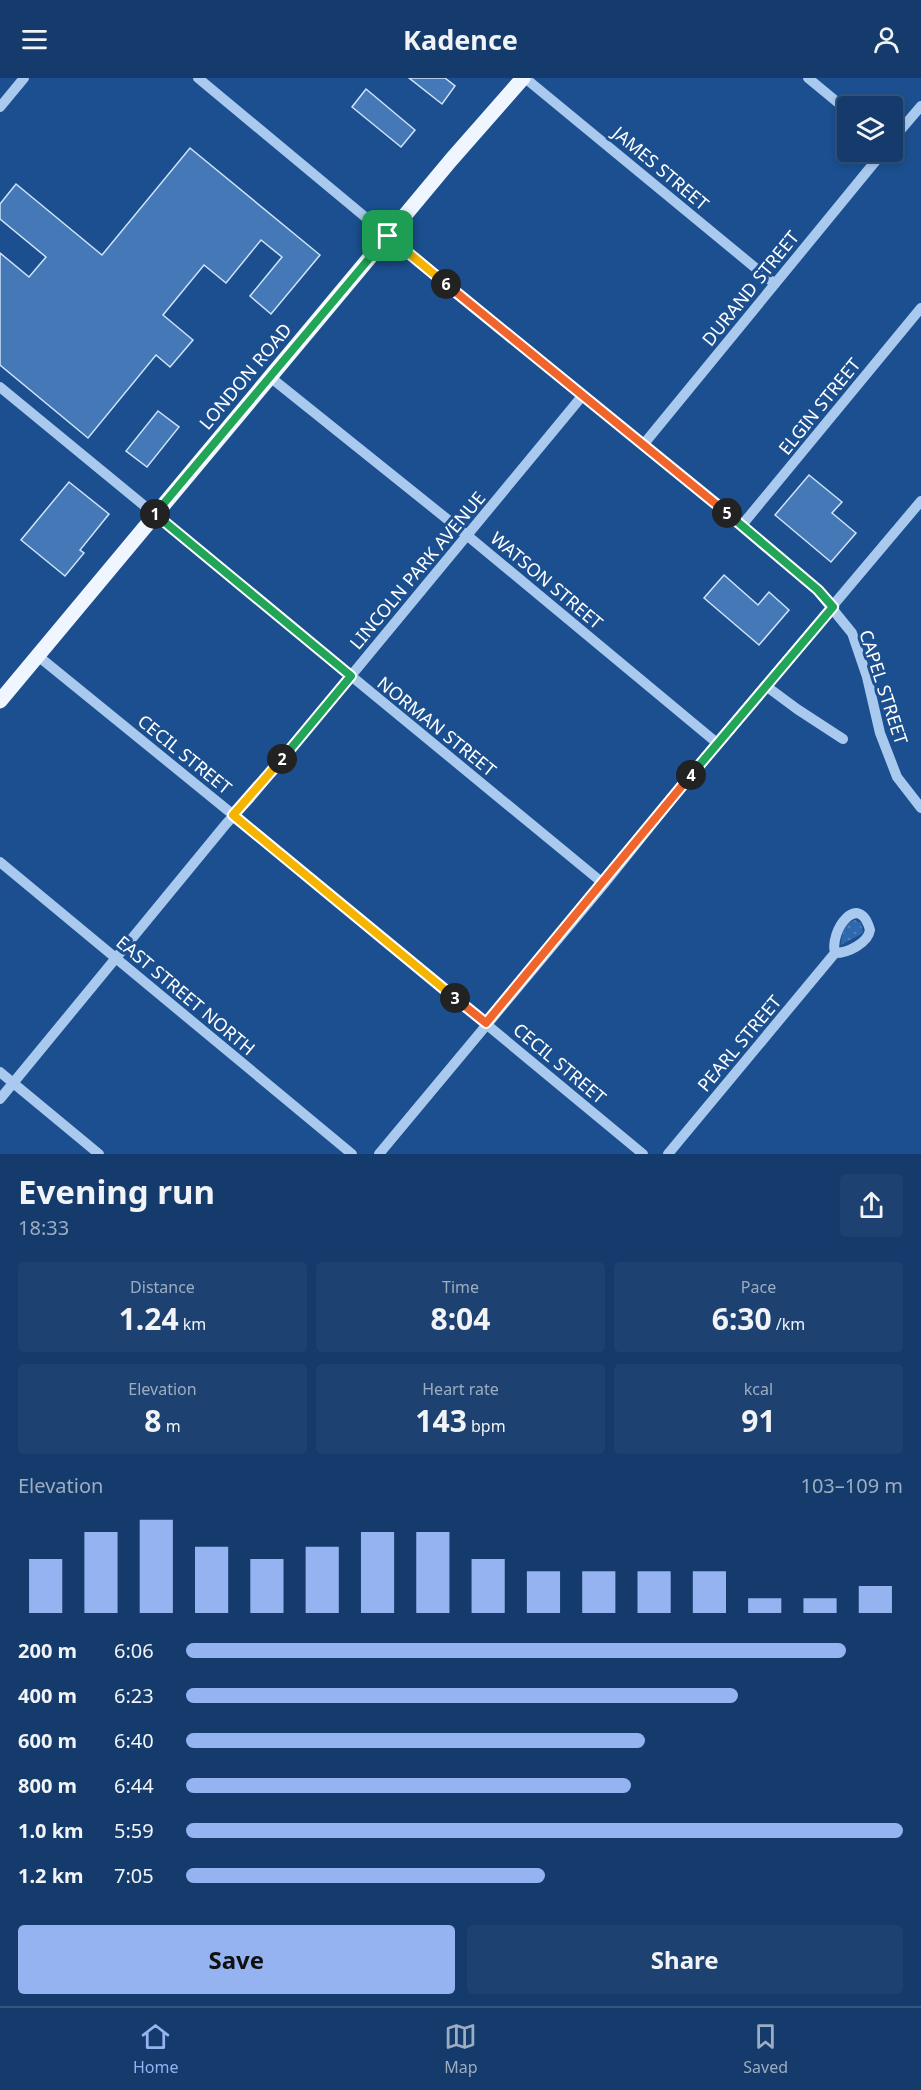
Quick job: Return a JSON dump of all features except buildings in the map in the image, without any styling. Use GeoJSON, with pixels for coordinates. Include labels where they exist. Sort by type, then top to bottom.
{"type":"FeatureCollection","features":[{"type":"Feature","properties":{"kind":"main road","name":"LONDON ROAD"},"geometry":{"type":"LineString","coordinates":[[0,701],[388,236],[524,78]]}},
{"type":"Feature","properties":{"kind":"street"},"geometry":{"type":"LineString","coordinates":[[0,107],[24,78]]}},
{"type":"Feature","properties":{"kind":"street","name":"CAPEL STREET"},"geometry":{"type":"LineString","coordinates":[[198,78],[818,590],[852,633],[867,677],[880,733],[897,777],[921,808]]}},
{"type":"Feature","properties":{"kind":"street","name":"JAMES STREET"},"geometry":{"type":"LineString","coordinates":[[524,78],[775,284]]}},
{"type":"Feature","properties":{"kind":"street"},"geometry":{"type":"LineString","coordinates":[[808,78],[837,102]]}},
{"type":"Feature","properties":{"kind":"street"},"geometry":{"type":"LineString","coordinates":[[903,127],[921,106]]}},
{"type":"Feature","properties":{"kind":"street","name":"DURAND STREET"},"geometry":{"type":"LineString","coordinates":[[643,445],[875,162]]}},
{"type":"Feature","properties":{"kind":"street","name":"ELGIN STREET"},"geometry":{"type":"LineString","coordinates":[[742,525],[921,308]]}},
{"type":"Feature","properties":{"kind":"street","name":"WATSON STREET"},"geometry":{"type":"LineString","coordinates":[[270,377],[717,743]]}},
{"type":"Feature","properties":{"kind":"street","name":"NORMAN STREET"},"geometry":{"type":"LineString","coordinates":[[0,387],[604,884]]}},
{"type":"Feature","properties":{"kind":"street","name":"LINCOLN PARK AVENUE"},"geometry":{"type":"LineString","coordinates":[[0,1099],[583,395]]}},
{"type":"Feature","properties":{"kind":"street"},"geometry":{"type":"LineString","coordinates":[[379,1154],[604,884],[717,743],[921,501]]}},
{"type":"Feature","properties":{"kind":"street","name":"CECIL STREET"},"geometry":{"type":"LineString","coordinates":[[38,656],[643,1154]]}},
{"type":"Feature","properties":{"kind":"street"},"geometry":{"type":"LineString","coordinates":[[766,686],[843,739]]}},
{"type":"Feature","properties":{"kind":"street","name":"EAST STREET NORTH"},"geometry":{"type":"LineString","coordinates":[[0,862],[352,1154]]}},
{"type":"Feature","properties":{"kind":"street","name":"PEARL STREET"},"geometry":{"type":"LineString","coordinates":[[668,1154],[835,953]]}},
{"type":"Feature","properties":{"kind":"street"},"geometry":{"type":"LineString","coordinates":[[0,1072],[99,1154]]}},
{"type":"Feature","properties":{"kind":"shaded area"},"geometry":{"type":"Polygon","coordinates":[[[855,920],[861,923],[863,933],[841,945],[846,926],[855,920]]]}},
{"type":"Feature","properties":{"kind":"route"},"geometry":{"type":"LineString","coordinates":[[388,236],[742,525],[818,590],[833,607],[717,743],[604,884],[486,1023],[233,815],[250,798],[351,676],[155,514],[388,236]]}}]}
